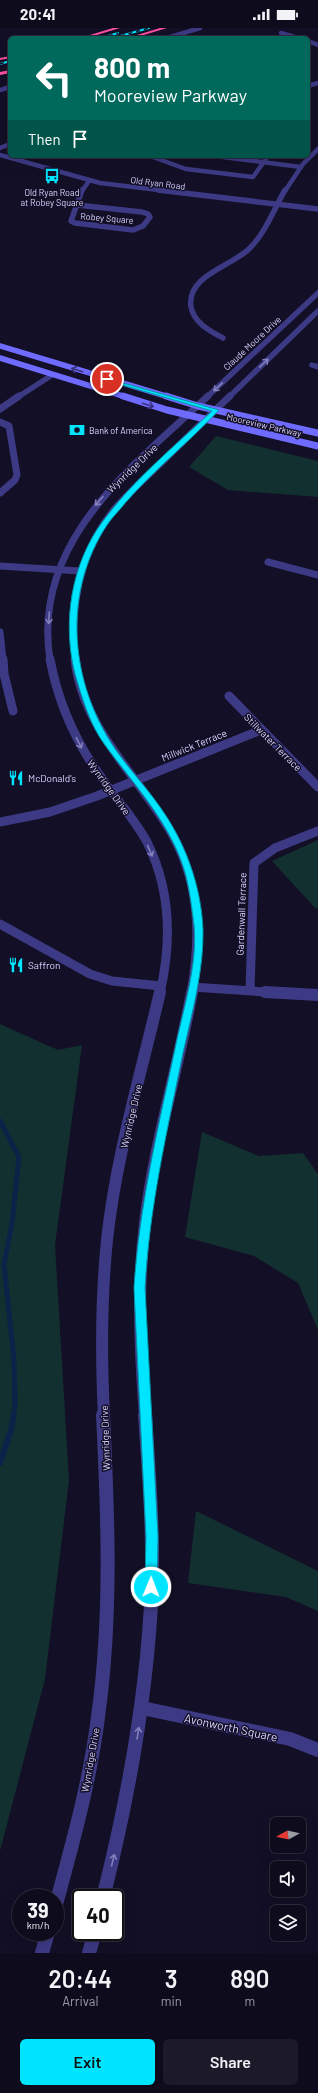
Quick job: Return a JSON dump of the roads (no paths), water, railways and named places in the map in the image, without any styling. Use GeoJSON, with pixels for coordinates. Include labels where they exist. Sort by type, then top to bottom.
{"type":"FeatureCollection","features":[{"type":"Feature","properties":{"kind":"highway"},"geometry":{"type":"LineString","coordinates":[[89,36],[118,28]]}},
{"type":"Feature","properties":{"kind":"highway"},"geometry":{"type":"LineString","coordinates":[[136,36],[165,28]]}},
{"type":"Feature","properties":{"kind":"main road","name":"Mooreview Parkway"},"geometry":{"type":"LineString","coordinates":[[0,346],[198,406],[318,433]]}},
{"type":"Feature","properties":{"kind":"main road","name":"Mooreview Parkway"},"geometry":{"type":"LineString","coordinates":[[0,358],[187,415],[318,446]]}},
{"type":"Feature","properties":{"kind":"street"},"geometry":{"type":"LineString","coordinates":[[174,36],[200,28]]}},
{"type":"Feature","properties":{"kind":"street"},"geometry":{"type":"LineString","coordinates":[[281,33],[291,36]]}},
{"type":"Feature","properties":{"kind":"street"},"geometry":{"type":"LineString","coordinates":[[310,157],[318,149]]}},
{"type":"Feature","properties":{"kind":"street","name":"Old Ryan Road"},"geometry":{"type":"LineString","coordinates":[[10,158],[89,181],[149,190],[318,209]]}},
{"type":"Feature","properties":{"kind":"street"},"geometry":{"type":"LineString","coordinates":[[156,158],[186,169],[253,177],[264,161]]}},
{"type":"Feature","properties":{"kind":"street"},"geometry":{"type":"LineString","coordinates":[[235,158],[301,167]]}},
{"type":"Feature","properties":{"kind":"street"},"geometry":{"type":"LineString","coordinates":[[223,338],[202,325],[196,318],[190,305],[192,295],[201,282],[240,258],[252,247],[277,204],[301,167],[310,158]]}},
{"type":"Feature","properties":{"kind":"street","name":"Robey Square"},"geometry":{"type":"LineString","coordinates":[[77,205],[142,212],[148,214],[150,217],[143,226],[133,230],[75,223],[71,220],[84,186],[89,181]]}},
{"type":"Feature","properties":{"kind":"street","name":"Claude Moore Drive"},"geometry":{"type":"LineString","coordinates":[[198,406],[318,293]]}},
{"type":"Feature","properties":{"kind":"street"},"geometry":{"type":"LineString","coordinates":[[216,410],[318,312]]}},
{"type":"Feature","properties":{"kind":"street"},"geometry":{"type":"LineString","coordinates":[[0,410],[52,375]]}},
{"type":"Feature","properties":{"kind":"street","name":"Wynridge Drive"},"geometry":{"type":"LineString","coordinates":[[60,1889],[74,1839],[91,1760],[101,1689],[108,1588],[108,1494],[102,1351],[102,1292],[106,1242],[118,1171],[161,986],[167,945],[168,919],[164,891],[157,867],[141,832],[81,747],[61,703],[50,658],[48,618],[50,600],[59,570],[75,534],[98,502],[198,406]]}},
{"type":"Feature","properties":{"kind":"street","name":"Wynridge Drive"},"geometry":{"type":"LineString","coordinates":[[106,1889],[128,1794],[142,1708],[149,1633],[152,1537],[141,1329],[140,1288],[142,1249],[153,1178],[198,954],[198,927],[190,876],[178,844],[166,822],[106,741],[95,721],[78,674],[74,654],[73,616],[80,571],[96,537],[118,506],[216,410]]}},
{"type":"Feature","properties":{"kind":"street"},"geometry":{"type":"LineString","coordinates":[[0,422],[8,426],[17,471],[15,480],[0,493]]}},
{"type":"Feature","properties":{"kind":"street"},"geometry":{"type":"LineString","coordinates":[[268,562],[318,575]]}},
{"type":"Feature","properties":{"kind":"street"},"geometry":{"type":"LineString","coordinates":[[0,566],[80,571]]}},
{"type":"Feature","properties":{"kind":"street"},"geometry":{"type":"LineString","coordinates":[[0,632],[4,674],[13,711]]}},
{"type":"Feature","properties":{"kind":"street","name":"Stillwater Terrace"},"geometry":{"type":"LineString","coordinates":[[229,696],[318,787]]}},
{"type":"Feature","properties":{"kind":"street","name":"Millwick Terrace"},"geometry":{"type":"LineString","coordinates":[[0,822],[50,812],[135,781],[262,730]]}},
{"type":"Feature","properties":{"kind":"street","name":"Gardenwall Terrace"},"geometry":{"type":"LineString","coordinates":[[250,990],[254,863],[259,857],[267,852],[318,831]]}},
{"type":"Feature","properties":{"kind":"street"},"geometry":{"type":"LineString","coordinates":[[0,924],[90,974],[112,981],[161,986]]}},
{"type":"Feature","properties":{"kind":"street"},"geometry":{"type":"LineString","coordinates":[[192,988],[250,990],[318,995]]}},
{"type":"Feature","properties":{"kind":"street","name":"Avonworth Square"},"geometry":{"type":"LineString","coordinates":[[142,1708],[290,1739],[318,1750]]}},
{"type":"Feature","properties":{"kind":"street"},"geometry":{"type":"LineString","coordinates":[[42,1953],[45,1941]]}},
{"type":"Feature","properties":{"kind":"street"},"geometry":{"type":"LineString","coordinates":[[89,1953],[92,1941]]}},
{"type":"Feature","properties":{"kind":"waterway"},"geometry":{"type":"LineString","coordinates":[[0,1121],[19,1157],[12,1224],[4,1264],[14,1360],[15,1406],[13,1416]]}},
{"type":"Feature","properties":{"kind":"waterway"},"geometry":{"type":"LineString","coordinates":[[0,1463],[11,1430],[14,1415]]}},
{"type":"Feature","properties":{"kind":"railway"},"geometry":{"type":"LineString","coordinates":[[120,36],[149,28]]}},
{"type":"Feature","properties":{"kind":"railway"},"geometry":{"type":"LineString","coordinates":[[108,36],[118,33]]}},
{"type":"Feature","properties":{"kind":"railway"},"geometry":{"type":"LineString","coordinates":[[0,64],[8,62]]}},
{"type":"Feature","properties":{"kind":"place","name":"Old Ryan Road at Robey Square"},"geometry":{"type":"Point","coordinates":[52,176]}},
{"type":"Feature","properties":{"kind":"place","name":"Bank of America"},"geometry":{"type":"Point","coordinates":[77,430]}},
{"type":"Feature","properties":{"kind":"place","name":"McDonald's"},"geometry":{"type":"Point","coordinates":[16,778]}},
{"type":"Feature","properties":{"kind":"place","name":"Saffron"},"geometry":{"type":"Point","coordinates":[16,965]}}]}
